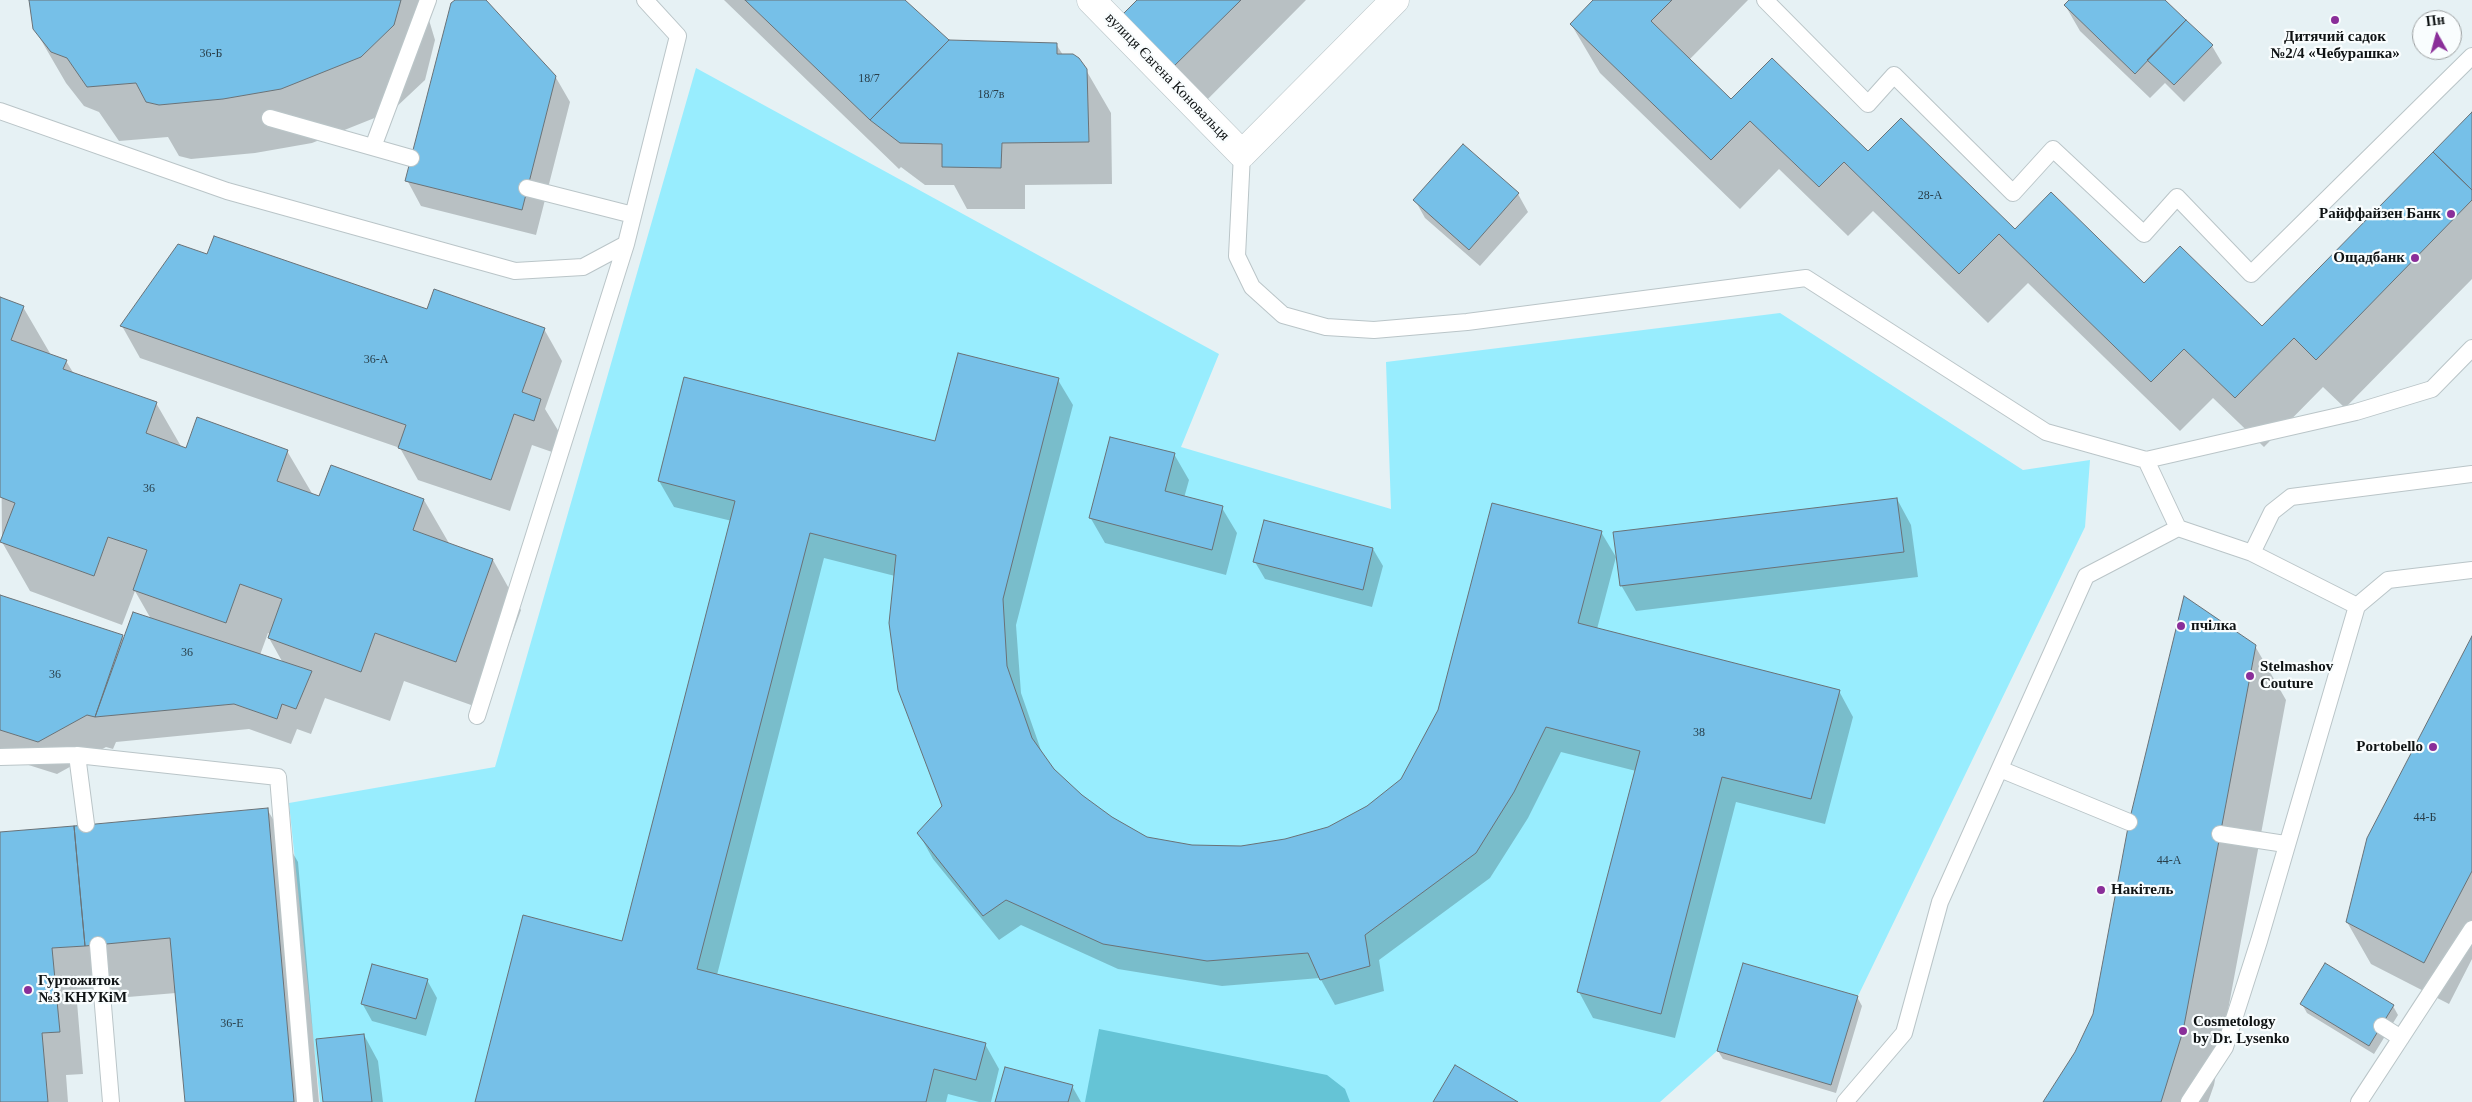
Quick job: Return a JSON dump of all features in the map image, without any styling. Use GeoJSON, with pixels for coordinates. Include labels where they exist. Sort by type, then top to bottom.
{"type":"FeatureCollection","features":[{"type":"Feature","properties":{"kind":"street","name":"вулиця Євгена Коновальця"},"geometry":{"type":"LineString","coordinates":[[1092,0],[1242,154]]}},
{"type":"Feature","properties":{"kind":"street"},"geometry":{"type":"LineString","coordinates":[[1242,154],[1395,0]]}},
{"type":"Feature","properties":{"kind":"lane"},"geometry":{"type":"LineString","coordinates":[[373,147],[428,0]]}},
{"type":"Feature","properties":{"kind":"lane"},"geometry":{"type":"LineString","coordinates":[[477,716],[626,244],[678,36],[645,0]]}},
{"type":"Feature","properties":{"kind":"lane"},"geometry":{"type":"LineString","coordinates":[[1764,0],[1868,104],[1894,75],[2013,193],[2054,148],[2144,234],[2177,197],[2251,274],[2472,56]]}},
{"type":"Feature","properties":{"kind":"lane"},"geometry":{"type":"LineString","coordinates":[[0,111],[227,191],[515,271],[583,267],[626,244]]}},
{"type":"Feature","properties":{"kind":"lane"},"geometry":{"type":"LineString","coordinates":[[270,118],[411,158]]}},
{"type":"Feature","properties":{"kind":"lane"},"geometry":{"type":"LineString","coordinates":[[1242,154],[1237,256],[1252,287],[1283,315],[1326,327],[1374,330],[1467,322],[1806,278],[2046,432],[2146,460],[2356,412],[2432,389],[2472,348]]}},
{"type":"Feature","properties":{"kind":"lane"},"geometry":{"type":"LineString","coordinates":[[528,188],[633,215]]}},
{"type":"Feature","properties":{"kind":"lane"},"geometry":{"type":"LineString","coordinates":[[2146,460],[2178,528],[2252,553],[2357,606]]}},
{"type":"Feature","properties":{"kind":"lane"},"geometry":{"type":"LineString","coordinates":[[2252,553],[2272,512],[2291,496],[2472,474]]}},
{"type":"Feature","properties":{"kind":"lane"},"geometry":{"type":"LineString","coordinates":[[1845,1102],[1904,1033],[1940,902],[2086,576],[2178,528]]}},
{"type":"Feature","properties":{"kind":"lane"},"geometry":{"type":"LineString","coordinates":[[2189,1102],[2225,1047],[2259,941],[2285,844],[2357,606],[2388,580],[2472,570]]}},
{"type":"Feature","properties":{"kind":"lane"},"geometry":{"type":"LineString","coordinates":[[0,757],[77,755],[278,777],[305,1102]]}},
{"type":"Feature","properties":{"kind":"lane"},"geometry":{"type":"LineString","coordinates":[[77,755],[86,824]]}},
{"type":"Feature","properties":{"kind":"lane"},"geometry":{"type":"LineString","coordinates":[[2000,769],[2129,822]]}},
{"type":"Feature","properties":{"kind":"lane"},"geometry":{"type":"LineString","coordinates":[[2220,834],[2285,844]]}},
{"type":"Feature","properties":{"kind":"lane"},"geometry":{"type":"LineString","coordinates":[[2359,1102],[2472,929]]}},
{"type":"Feature","properties":{"kind":"lane"},"geometry":{"type":"LineString","coordinates":[[98,945],[111,1102]]}},
{"type":"Feature","properties":{"kind":"lane"},"geometry":{"type":"LineString","coordinates":[[2382,1026],[2401,1038]]}},
{"type":"Feature","properties":{"kind":"shaded area"},"geometry":{"type":"Polygon","coordinates":[[[696,68],[1219,354],[1181,447],[1391,509],[1386,362],[1780,313],[2023,470],[2090,460],[2085,527],[1858,996],[1743,963],[1717,1051],[1660,1102],[320,1102],[289,803],[495,767],[696,68]]]}},
{"type":"Feature","properties":{"kind":"shaded area"},"geometry":{"type":"Polygon","coordinates":[[[1099,1029],[1327,1075],[1345,1089],[1350,1102],[1085,1102],[1099,1029]]]}},
{"type":"Feature","properties":{"kind":"building"},"geometry":{"type":"Polygon","coordinates":[[[29,0],[401,0],[394,25],[361,57],[281,89],[223,99],[159,105],[146,102],[136,83],[87,87],[67,58],[51,52],[33,29],[29,0]]]}},
{"type":"Feature","properties":{"kind":"building"},"geometry":{"type":"Polygon","coordinates":[[[455,0],[486,0],[556,76],[522,210],[405,181],[451,3],[455,0]]]}},
{"type":"Feature","properties":{"kind":"building"},"geometry":{"type":"Polygon","coordinates":[[[745,0],[905,0],[949,40],[870,120],[745,0]]]}},
{"type":"Feature","properties":{"kind":"building"},"geometry":{"type":"Polygon","coordinates":[[[1137,0],[1241,0],[1169,71],[1117,20],[1137,0]]]}},
{"type":"Feature","properties":{"kind":"building"},"geometry":{"type":"Polygon","coordinates":[[[1593,0],[1672,0],[1651,21],[1731,99],[1772,58],[1868,151],[1901,118],[2015,229],[2051,192],[2144,283],[2180,246],[2262,326],[2433,152],[2472,190],[2472,200],[2316,360],[2294,338],[2235,398],[2184,349],[2151,382],[1999,234],[1959,274],[1844,162],[1819,187],[1750,121],[1711,160],[1570,24],[1593,0]]]}},
{"type":"Feature","properties":{"kind":"building"},"geometry":{"type":"Polygon","coordinates":[[[2069,0],[2165,0],[2186,20],[2135,74],[2064,5],[2069,0]]]}},
{"type":"Feature","properties":{"kind":"building"},"geometry":{"type":"Polygon","coordinates":[[[2186,20],[2213,45],[2174,85],[2147,60],[2186,20]]]}},
{"type":"Feature","properties":{"kind":"building"},"geometry":{"type":"Polygon","coordinates":[[[949,40],[1057,43],[1057,54],[1073,54],[1079,58],[1087,69],[1089,142],[1002,143],[1001,168],[942,167],[942,144],[900,143],[870,120],[949,40]]]}},
{"type":"Feature","properties":{"kind":"building"},"geometry":{"type":"Polygon","coordinates":[[[2472,112],[2472,190],[2433,152],[2472,112]]]}},
{"type":"Feature","properties":{"kind":"building"},"geometry":{"type":"Polygon","coordinates":[[[1463,144],[1519,193],[1469,250],[1413,200],[1463,144]]]}},
{"type":"Feature","properties":{"kind":"building"},"geometry":{"type":"Polygon","coordinates":[[[214,236],[427,309],[434,289],[545,328],[522,392],[541,399],[534,421],[514,414],[491,480],[398,448],[406,425],[120,326],[178,244],[207,254],[214,236]]]}},
{"type":"Feature","properties":{"kind":"building"},"geometry":{"type":"Polygon","coordinates":[[[0,297],[24,306],[11,340],[67,360],[63,369],[157,402],[146,433],[186,448],[197,417],[288,450],[277,481],[319,496],[331,465],[424,499],[413,530],[493,559],[456,662],[375,633],[361,672],[268,638],[282,599],[240,584],[226,623],[133,590],[147,550],[108,537],[94,576],[0,542],[15,503],[0,497],[0,297]]]}},
{"type":"Feature","properties":{"kind":"building"},"geometry":{"type":"Polygon","coordinates":[[[958,353],[1059,378],[1003,599],[1007,666],[1032,738],[1054,769],[1082,795],[1112,817],[1147,837],[1192,845],[1241,846],[1285,839],[1328,827],[1367,806],[1401,779],[1438,710],[1492,503],[1602,531],[1578,623],[1840,690],[1811,799],[1722,777],[1661,1014],[1577,992],[1640,751],[1546,727],[1514,792],[1476,853],[1365,935],[1370,966],[1320,980],[1308,953],[1207,961],[1103,944],[1006,900],[983,916],[917,833],[942,806],[898,690],[889,623],[896,555],[810,533],[697,969],[986,1043],[976,1080],[934,1069],[926,1102],[475,1102],[523,915],[622,941],[735,501],[658,481],[684,377],[935,441],[958,353]]]}},
{"type":"Feature","properties":{"kind":"building"},"geometry":{"type":"Polygon","coordinates":[[[1110,437],[1175,453],[1165,491],[1223,506],[1212,550],[1089,518],[1110,437]]]}},
{"type":"Feature","properties":{"kind":"building"},"geometry":{"type":"Polygon","coordinates":[[[1897,498],[1904,552],[1620,586],[1613,532],[1897,498]]]}},
{"type":"Feature","properties":{"kind":"building"},"geometry":{"type":"Polygon","coordinates":[[[1264,520],[1373,548],[1363,590],[1253,562],[1264,520]]]}},
{"type":"Feature","properties":{"kind":"building"},"geometry":{"type":"Polygon","coordinates":[[[0,595],[123,635],[95,717],[87,715],[38,742],[0,730],[0,595]]]}},
{"type":"Feature","properties":{"kind":"building"},"geometry":{"type":"Polygon","coordinates":[[[2184,596],[2256,645],[2183,1031],[2161,1102],[2043,1102],[2075,1052],[2093,1014],[2129,822],[2184,596]]]}},
{"type":"Feature","properties":{"kind":"building"},"geometry":{"type":"Polygon","coordinates":[[[133,612],[312,671],[296,709],[282,704],[277,719],[234,704],[95,717],[133,612]]]}},
{"type":"Feature","properties":{"kind":"building"},"geometry":{"type":"Polygon","coordinates":[[[2472,636],[2472,871],[2424,963],[2346,922],[2367,838],[2472,636]]]}},
{"type":"Feature","properties":{"kind":"building"},"geometry":{"type":"Polygon","coordinates":[[[268,808],[294,1102],[185,1102],[170,938],[85,946],[74,826],[268,808]]]}},
{"type":"Feature","properties":{"kind":"building","name":"Гуртожиток №3 КНУКіМ"},"geometry":{"type":"Polygon","coordinates":[[[74,826],[85,946],[52,948],[60,1032],[42,1033],[48,1102],[0,1102],[0,832],[74,826]]]}},
{"type":"Feature","properties":{"kind":"building"},"geometry":{"type":"Polygon","coordinates":[[[1743,963],[1858,996],[1831,1085],[1717,1051],[1743,963]]]}},
{"type":"Feature","properties":{"kind":"building"},"geometry":{"type":"Polygon","coordinates":[[[2325,963],[2394,1005],[2369,1046],[2300,1004],[2325,963]]]}},
{"type":"Feature","properties":{"kind":"building"},"geometry":{"type":"Polygon","coordinates":[[[372,964],[428,979],[416,1019],[361,1004],[372,964]]]}},
{"type":"Feature","properties":{"kind":"building"},"geometry":{"type":"Polygon","coordinates":[[[364,1034],[372,1102],[323,1102],[316,1039],[364,1034]]]}},
{"type":"Feature","properties":{"kind":"building"},"geometry":{"type":"Polygon","coordinates":[[[1455,1065],[1518,1102],[1433,1102],[1455,1065]]]}},
{"type":"Feature","properties":{"kind":"building"},"geometry":{"type":"Polygon","coordinates":[[[1005,1067],[1073,1085],[1068,1102],[995,1102],[1005,1067]]]}},
{"type":"Feature","properties":{"kind":"place","name":"Дитячий садок №2/4 «Чебурашка»"},"geometry":{"type":"Point","coordinates":[2335,20]}},
{"type":"Feature","properties":{"kind":"place","name":"Райффайзен Банк"},"geometry":{"type":"Point","coordinates":[2451,214]}},
{"type":"Feature","properties":{"kind":"place","name":"Ощадбанк"},"geometry":{"type":"Point","coordinates":[2415,258]}},
{"type":"Feature","properties":{"kind":"place","name":"пчілка"},"geometry":{"type":"Point","coordinates":[2181,626]}},
{"type":"Feature","properties":{"kind":"place","name":"Stelmashov Couture"},"geometry":{"type":"Point","coordinates":[2250,676]}},
{"type":"Feature","properties":{"kind":"place","name":"Portobello"},"geometry":{"type":"Point","coordinates":[2433,747]}},
{"type":"Feature","properties":{"kind":"place","name":"Накітель"},"geometry":{"type":"Point","coordinates":[2101,890]}},
{"type":"Feature","properties":{"kind":"place","name":"Гуртожиток №3 КНУКіМ"},"geometry":{"type":"Point","coordinates":[28,990]}},
{"type":"Feature","properties":{"kind":"place","name":"Cosmetology by Dr. Lysenko"},"geometry":{"type":"Point","coordinates":[2183,1031]}}]}
